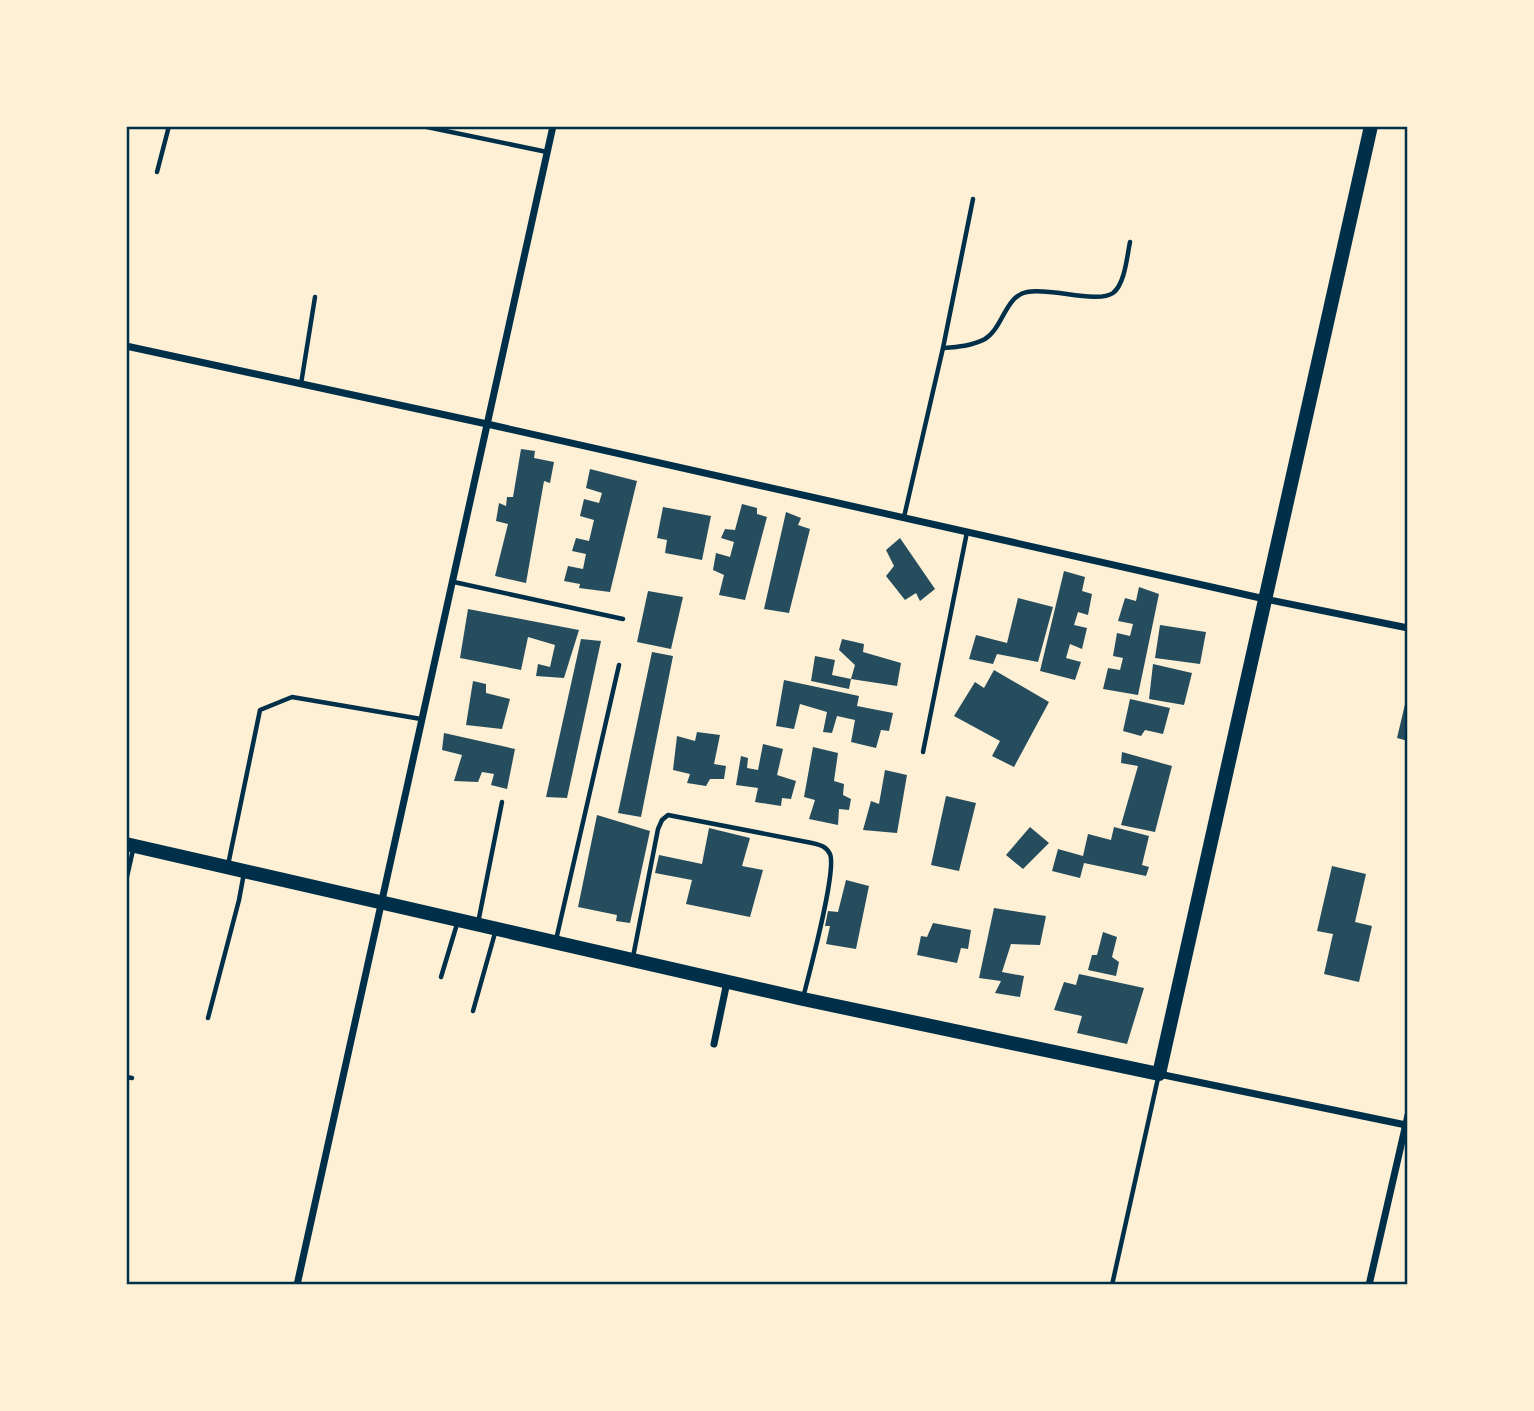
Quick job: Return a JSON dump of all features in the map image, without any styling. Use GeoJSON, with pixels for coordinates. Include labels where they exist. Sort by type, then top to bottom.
{"type":"FeatureCollection","features":[{"type":"Feature","properties":{"kind":"main road"},"geometry":{"type":"LineString","coordinates":[[130,845],[803,999],[1159,1074],[1371,126]]}},
{"type":"Feature","properties":{"kind":"street"},"geometry":{"type":"LineString","coordinates":[[297,1285],[553,126]]}},
{"type":"Feature","properties":{"kind":"street"},"geometry":{"type":"LineString","coordinates":[[126,346],[487,424],[1265,599],[1408,628]]}},
{"type":"Feature","properties":{"kind":"street"},"geometry":{"type":"LineString","coordinates":[[714,1044],[727,981]]}},
{"type":"Feature","properties":{"kind":"street"},"geometry":{"type":"LineString","coordinates":[[1159,1074],[1407,1126]]}},
{"type":"Feature","properties":{"kind":"street"},"geometry":{"type":"LineString","coordinates":[[1369,1285],[1408,1115]]}},
{"type":"Feature","properties":{"kind":"lane"},"geometry":{"type":"LineString","coordinates":[[157,172],[169,126]]}},
{"type":"Feature","properties":{"kind":"lane"},"geometry":{"type":"LineString","coordinates":[[422,126],[547,152]]}},
{"type":"Feature","properties":{"kind":"lane"},"geometry":{"type":"LineString","coordinates":[[904,517],[943,348],[973,199]]}},
{"type":"Feature","properties":{"kind":"lane"},"geometry":{"type":"LineString","coordinates":[[943,348],[959,347],[986,338],[995,330],[1013,301],[1027,292],[1060,292],[1089,297],[1111,294],[1121,278],[1130,242]]}},
{"type":"Feature","properties":{"kind":"lane"},"geometry":{"type":"LineString","coordinates":[[301,384],[315,297]]}},
{"type":"Feature","properties":{"kind":"lane"},"geometry":{"type":"LineString","coordinates":[[923,752],[968,532]]}},
{"type":"Feature","properties":{"kind":"lane"},"geometry":{"type":"LineString","coordinates":[[454,582],[623,619]]}},
{"type":"Feature","properties":{"kind":"lane"},"geometry":{"type":"LineString","coordinates":[[555,942],[619,665]]}},
{"type":"Feature","properties":{"kind":"lane"},"geometry":{"type":"LineString","coordinates":[[228,867],[260,710],[292,697],[422,719]]}},
{"type":"Feature","properties":{"kind":"lane"},"geometry":{"type":"LineString","coordinates":[[478,924],[502,802]]}},
{"type":"Feature","properties":{"kind":"lane"},"geometry":{"type":"LineString","coordinates":[[632,960],[658,829],[668,815],[813,843],[824,846],[830,853],[831,860],[828,887],[803,999]]}},
{"type":"Feature","properties":{"kind":"lane"},"geometry":{"type":"LineString","coordinates":[[126,881],[130,845]]}},
{"type":"Feature","properties":{"kind":"lane"},"geometry":{"type":"LineString","coordinates":[[208,1018],[244,871]]}},
{"type":"Feature","properties":{"kind":"lane"},"geometry":{"type":"LineString","coordinates":[[441,977],[458,919]]}},
{"type":"Feature","properties":{"kind":"lane"},"geometry":{"type":"LineString","coordinates":[[473,1011],[496,928]]}},
{"type":"Feature","properties":{"kind":"lane"},"geometry":{"type":"LineString","coordinates":[[1112,1285],[1159,1074]]}},
{"type":"Feature","properties":{"kind":"building"},"geometry":{"type":"Polygon","coordinates":[[[521,449],[535,451],[534,458],[554,462],[550,483],[544,481],[526,583],[495,576],[508,524],[496,521],[499,503],[506,506],[507,497],[513,497],[521,449]]]}},
{"type":"Feature","properties":{"kind":"building"},"geometry":{"type":"Polygon","coordinates":[[[590,469],[637,481],[610,592],[579,588],[580,584],[564,581],[568,566],[583,569],[586,554],[572,551],[576,538],[589,541],[594,520],[580,516],[584,499],[599,503],[602,493],[586,488],[590,469]]]}},
{"type":"Feature","properties":{"kind":"building"},"geometry":{"type":"Polygon","coordinates":[[[742,504],[757,508],[757,514],[767,517],[745,600],[719,595],[724,575],[713,570],[716,553],[730,557],[734,542],[721,538],[725,529],[735,530],[742,504]]]}},
{"type":"Feature","properties":{"kind":"building"},"geometry":{"type":"Polygon","coordinates":[[[663,507],[711,516],[702,560],[665,553],[667,540],[657,538],[663,507]]]}},
{"type":"Feature","properties":{"kind":"building"},"geometry":{"type":"Polygon","coordinates":[[[786,512],[801,518],[798,525],[810,529],[789,613],[764,609],[786,512]]]}},
{"type":"Feature","properties":{"kind":"building"},"geometry":{"type":"Polygon","coordinates":[[[900,538],[935,589],[920,601],[916,593],[905,600],[886,576],[894,566],[886,550],[900,538]]]}},
{"type":"Feature","properties":{"kind":"building"},"geometry":{"type":"Polygon","coordinates":[[[1064,571],[1085,577],[1082,591],[1092,594],[1088,615],[1078,612],[1074,625],[1087,628],[1082,649],[1070,644],[1066,658],[1081,662],[1075,680],[1040,671],[1064,571]]]}},
{"type":"Feature","properties":{"kind":"building"},"geometry":{"type":"Polygon","coordinates":[[[1139,587],[1159,594],[1138,695],[1103,689],[1108,668],[1120,670],[1123,658],[1113,656],[1117,633],[1130,636],[1133,624],[1118,621],[1125,598],[1136,601],[1139,587]]]}},
{"type":"Feature","properties":{"kind":"building"},"geometry":{"type":"Polygon","coordinates":[[[648,591],[683,597],[671,649],[637,642],[648,591]]]}},
{"type":"Feature","properties":{"kind":"building"},"geometry":{"type":"Polygon","coordinates":[[[1018,598],[1053,607],[1038,662],[997,654],[993,664],[969,659],[976,635],[1007,643],[1018,598]]]}},
{"type":"Feature","properties":{"kind":"building"},"geometry":{"type":"Polygon","coordinates":[[[468,609],[579,630],[564,678],[536,676],[538,664],[550,667],[555,645],[528,637],[521,670],[460,658],[468,609]]]}},
{"type":"Feature","properties":{"kind":"building"},"geometry":{"type":"Polygon","coordinates":[[[1160,625],[1206,632],[1200,664],[1155,658],[1160,625]]]}},
{"type":"Feature","properties":{"kind":"building"},"geometry":{"type":"Polygon","coordinates":[[[581,639],[601,641],[567,798],[546,797],[581,639]]]}},
{"type":"Feature","properties":{"kind":"building"},"geometry":{"type":"Polygon","coordinates":[[[842,639],[864,644],[863,652],[901,663],[897,686],[851,679],[855,665],[839,650],[842,639]]]}},
{"type":"Feature","properties":{"kind":"building"},"geometry":{"type":"Polygon","coordinates":[[[652,652],[673,656],[641,817],[618,813],[652,652]]]}},
{"type":"Feature","properties":{"kind":"building"},"geometry":{"type":"Polygon","coordinates":[[[815,656],[835,660],[832,675],[851,679],[849,689],[811,681],[815,656]]]}},
{"type":"Feature","properties":{"kind":"building"},"geometry":{"type":"Polygon","coordinates":[[[1153,664],[1192,673],[1184,705],[1149,699],[1153,664]]]}},
{"type":"Feature","properties":{"kind":"building"},"geometry":{"type":"Polygon","coordinates":[[[994,670],[1049,702],[1014,767],[992,756],[1000,741],[954,716],[975,682],[984,688],[994,670]]]}},
{"type":"Feature","properties":{"kind":"building"},"geometry":{"type":"Polygon","coordinates":[[[784,680],[859,696],[857,706],[893,713],[889,731],[881,730],[876,748],[851,742],[855,720],[837,716],[832,733],[823,732],[827,712],[800,704],[794,729],[776,726],[784,680]]]}},
{"type":"Feature","properties":{"kind":"building"},"geometry":{"type":"Polygon","coordinates":[[[473,681],[486,684],[486,693],[510,699],[502,729],[466,725],[473,681]]]}},
{"type":"Feature","properties":{"kind":"building"},"geometry":{"type":"Polygon","coordinates":[[[1130,699],[1170,708],[1163,734],[1145,730],[1141,736],[1123,731],[1130,699]]]}},
{"type":"Feature","properties":{"kind":"building"},"geometry":{"type":"Polygon","coordinates":[[[1406,700],[1408,701],[1408,741],[1397,738],[1406,700]]]}},
{"type":"Feature","properties":{"kind":"building"},"geometry":{"type":"Polygon","coordinates":[[[697,732],[720,735],[714,764],[726,766],[724,779],[710,779],[706,786],[687,783],[690,774],[673,770],[677,736],[695,741],[697,732]]]}},
{"type":"Feature","properties":{"kind":"building"},"geometry":{"type":"Polygon","coordinates":[[[444,733],[515,749],[507,789],[491,785],[494,774],[482,772],[478,782],[454,781],[462,755],[442,750],[444,733]]]}},
{"type":"Feature","properties":{"kind":"building"},"geometry":{"type":"Polygon","coordinates":[[[763,744],[783,749],[777,775],[796,781],[791,799],[782,798],[781,806],[755,802],[758,788],[736,785],[741,756],[748,758],[747,768],[758,770],[763,744]]]}},
{"type":"Feature","properties":{"kind":"building"},"geometry":{"type":"Polygon","coordinates":[[[813,747],[838,753],[834,781],[844,784],[843,795],[851,799],[849,810],[839,809],[838,825],[809,819],[815,800],[804,797],[813,747]]]}},
{"type":"Feature","properties":{"kind":"building"},"geometry":{"type":"Polygon","coordinates":[[[1122,752],[1172,766],[1155,832],[1121,825],[1138,766],[1121,763],[1122,752]]]}},
{"type":"Feature","properties":{"kind":"building"},"geometry":{"type":"Polygon","coordinates":[[[885,770],[907,775],[897,833],[863,830],[871,801],[879,804],[885,770]]]}},
{"type":"Feature","properties":{"kind":"building"},"geometry":{"type":"Polygon","coordinates":[[[946,796],[976,803],[959,871],[931,865],[946,796]]]}},
{"type":"Feature","properties":{"kind":"building"},"geometry":{"type":"Polygon","coordinates":[[[597,815],[650,831],[630,923],[616,921],[617,915],[578,907],[597,815]]]}},
{"type":"Feature","properties":{"kind":"building"},"geometry":{"type":"Polygon","coordinates":[[[1030,827],[1049,843],[1023,869],[1006,855],[1030,827]]]}},
{"type":"Feature","properties":{"kind":"building"},"geometry":{"type":"Polygon","coordinates":[[[1114,827],[1149,836],[1142,865],[1149,867],[1146,876],[1084,863],[1080,878],[1052,871],[1058,849],[1083,856],[1088,834],[1111,840],[1114,827]]]}},
{"type":"Feature","properties":{"kind":"building"},"geometry":{"type":"Polygon","coordinates":[[[709,828],[750,838],[742,866],[763,870],[750,917],[686,904],[692,880],[655,873],[659,855],[702,864],[709,828]]]}},
{"type":"Feature","properties":{"kind":"building"},"geometry":{"type":"Polygon","coordinates":[[[1332,866],[1366,874],[1355,922],[1372,926],[1359,982],[1324,974],[1333,934],[1317,931],[1332,866]]]}},
{"type":"Feature","properties":{"kind":"building"},"geometry":{"type":"Polygon","coordinates":[[[846,880],[869,886],[856,949],[826,944],[830,926],[825,926],[828,911],[838,912],[846,880]]]}},
{"type":"Feature","properties":{"kind":"building"},"geometry":{"type":"Polygon","coordinates":[[[994,908],[1046,916],[1040,945],[1011,944],[1002,972],[1024,976],[1020,997],[995,993],[1001,981],[979,978],[994,908]]]}},
{"type":"Feature","properties":{"kind":"building"},"geometry":{"type":"Polygon","coordinates":[[[933,923],[971,930],[968,949],[961,948],[957,963],[917,955],[921,936],[927,937],[933,923]]]}},
{"type":"Feature","properties":{"kind":"building"},"geometry":{"type":"Polygon","coordinates":[[[1103,932],[1117,937],[1112,957],[1119,962],[1116,976],[1088,970],[1092,955],[1097,955],[1103,932]]]}},
{"type":"Feature","properties":{"kind":"building"},"geometry":{"type":"Polygon","coordinates":[[[1079,974],[1144,988],[1127,1044],[1077,1033],[1082,1016],[1054,1010],[1064,982],[1076,985],[1079,974]]]}}]}
